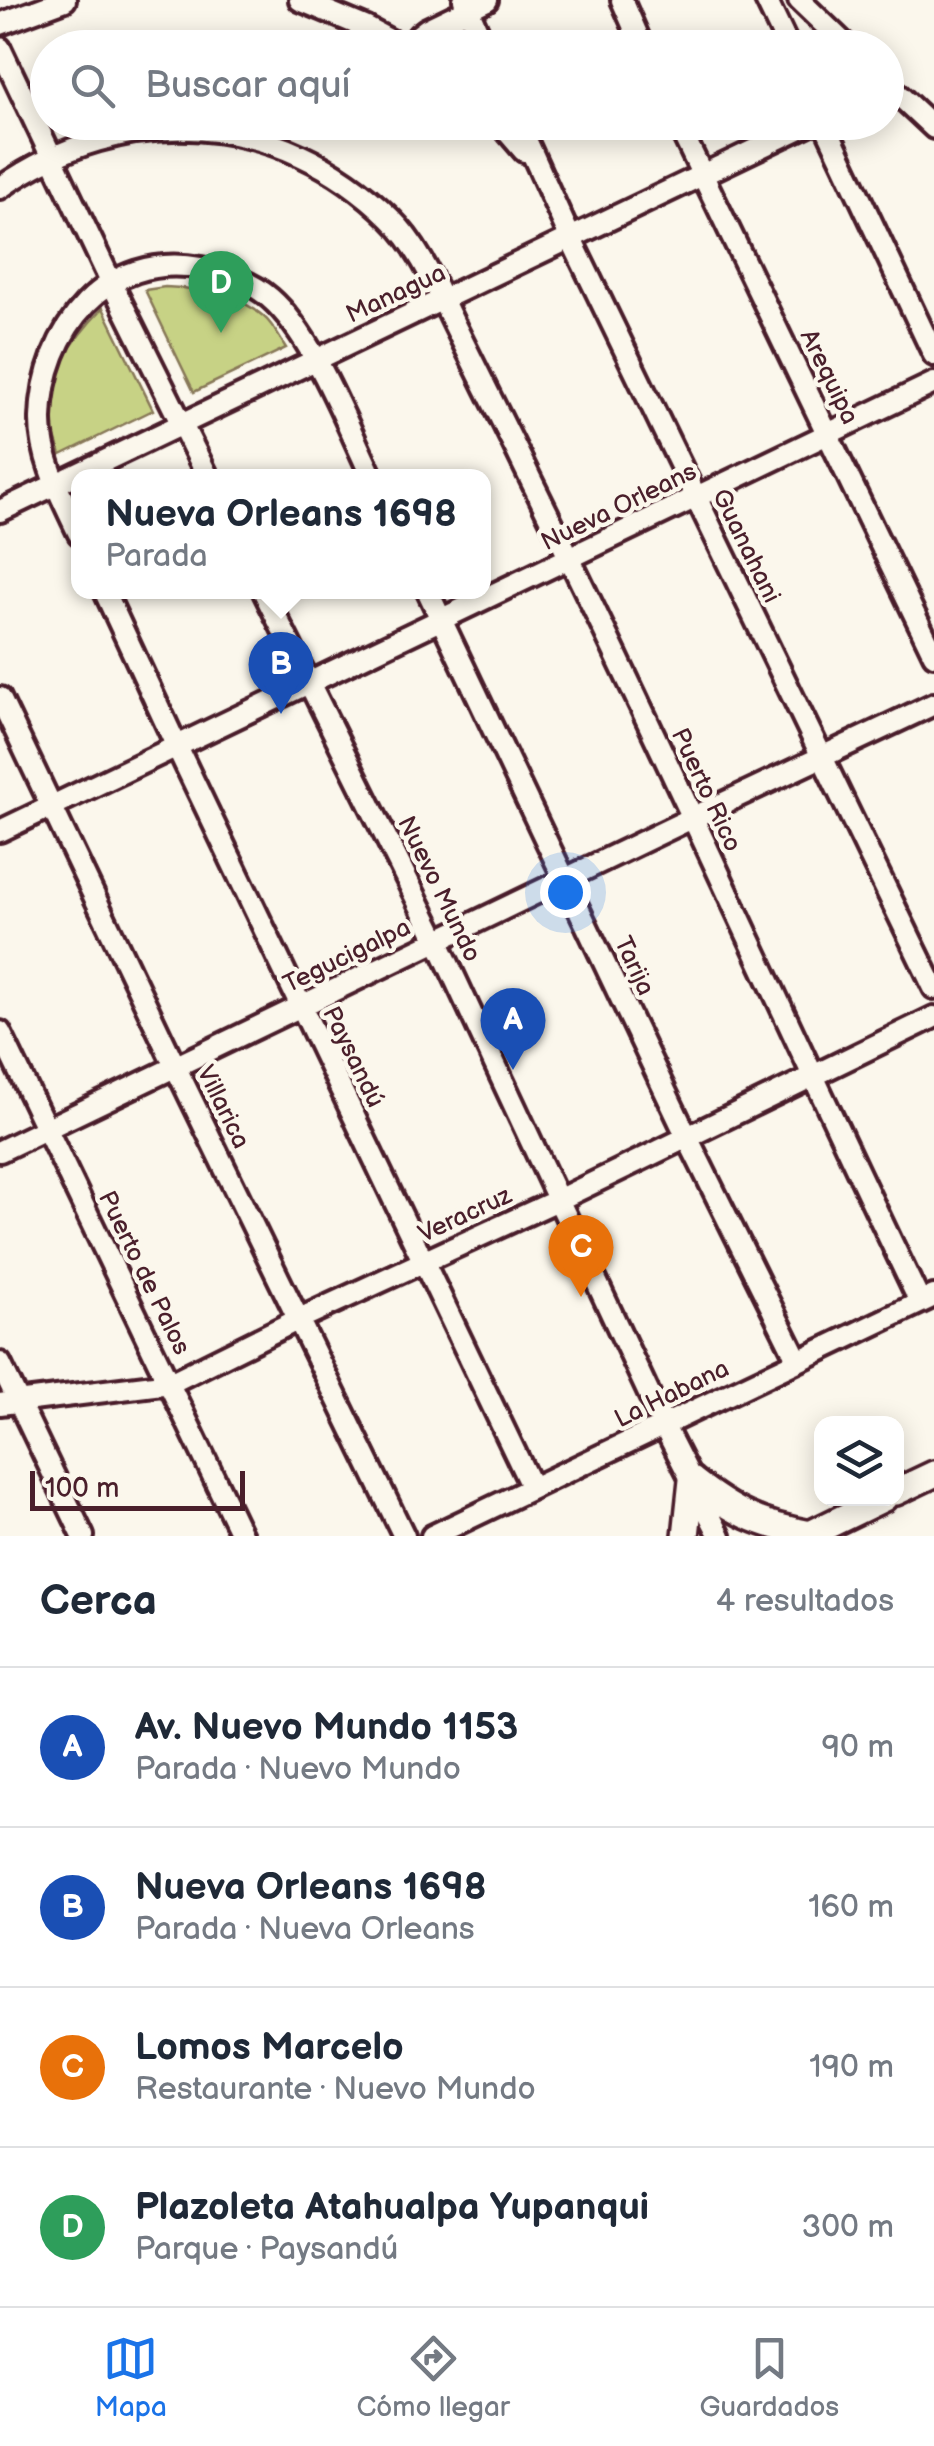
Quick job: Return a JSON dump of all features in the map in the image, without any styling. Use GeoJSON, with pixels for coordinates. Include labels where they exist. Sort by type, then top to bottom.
{"type":"FeatureCollection","features":[{"type":"Feature","properties":{"kind":"main road"},"geometry":{"type":"LineString","coordinates":[[904,1488],[934,1474]]}},
{"type":"Feature","properties":{"kind":"main road"},"geometry":{"type":"LineString","coordinates":[[692,1480],[757,1521],[811,1535],[868,1506]]}},
{"type":"Feature","properties":{"kind":"main road"},"geometry":{"type":"LineString","coordinates":[[686,1536],[692,1480]]}},
{"type":"Feature","properties":{"kind":"street"},"geometry":{"type":"LineString","coordinates":[[0,24],[65,0]]}},
{"type":"Feature","properties":{"kind":"street"},"geometry":{"type":"LineString","coordinates":[[300,0],[371,30]]}},
{"type":"Feature","properties":{"kind":"street"},"geometry":{"type":"LineString","coordinates":[[622,0],[635,30]]}},
{"type":"Feature","properties":{"kind":"street"},"geometry":{"type":"LineString","coordinates":[[766,0],[780,30]]}},
{"type":"Feature","properties":{"kind":"street"},"geometry":{"type":"LineString","coordinates":[[800,0],[831,30]]}},
{"type":"Feature","properties":{"kind":"street"},"geometry":{"type":"LineString","coordinates":[[427,30],[473,3],[481,30]]}},
{"type":"Feature","properties":{"kind":"street"},"geometry":{"type":"LineString","coordinates":[[0,48],[30,110]]}},
{"type":"Feature","properties":{"kind":"street"},"geometry":{"type":"LineString","coordinates":[[904,100],[934,128]]}},
{"type":"Feature","properties":{"kind":"street"},"geometry":{"type":"LineString","coordinates":[[44,140],[204,469]]}},
{"type":"Feature","properties":{"kind":"street"},"geometry":{"type":"LineString","coordinates":[[0,188],[52,156],[99,140]]}},
{"type":"Feature","properties":{"kind":"street"},"geometry":{"type":"LineString","coordinates":[[259,140],[318,163],[390,218],[408,238],[442,300]]}},
{"type":"Feature","properties":{"kind":"street"},"geometry":{"type":"LineString","coordinates":[[515,140],[538,166]]}},
{"type":"Feature","properties":{"kind":"street","name":"Guanahani"},"geometry":{"type":"LineString","coordinates":[[526,140],[934,988]]}},
{"type":"Feature","properties":{"kind":"street","name":"Arequipa"},"geometry":{"type":"LineString","coordinates":[[685,140],[934,655]]}},
{"type":"Feature","properties":{"kind":"street","name":"Managua"},"geometry":{"type":"LineString","coordinates":[[88,469],[776,140]]}},
{"type":"Feature","properties":{"kind":"street"},"geometry":{"type":"LineString","coordinates":[[832,140],[934,355]]}},
{"type":"Feature","properties":{"kind":"street"},"geometry":{"type":"LineString","coordinates":[[71,518],[56,484],[41,423],[48,366],[60,338],[93,297],[111,282],[157,266],[189,266],[218,272],[248,283],[270,298],[291,321],[315,359],[369,469]]}},
{"type":"Feature","properties":{"kind":"street","name":"Puerto Rico"},"geometry":{"type":"LineString","coordinates":[[442,300],[570,558],[812,1077],[927,1299]]}},
{"type":"Feature","properties":{"kind":"street","name":"Nueva Orleans"},"geometry":{"type":"LineString","coordinates":[[491,596],[934,384]]}},
{"type":"Feature","properties":{"kind":"street","name":"Managua"},"geometry":{"type":"LineString","coordinates":[[0,511],[71,477]]}},
{"type":"Feature","properties":{"kind":"street","name":"Paysandú"},"geometry":{"type":"LineString","coordinates":[[108,599],[532,1488]]}},
{"type":"Feature","properties":{"kind":"street","name":"Nuevo Mundo"},"geometry":{"type":"LineString","coordinates":[[267,599],[437,940],[664,1426],[720,1536]]}},
{"type":"Feature","properties":{"kind":"street","name":"Tarija"},"geometry":{"type":"LineString","coordinates":[[431,599],[798,1361]]}},
{"type":"Feature","properties":{"kind":"street","name":"Nueva Orleans"},"geometry":{"type":"LineString","coordinates":[[0,831],[485,599]]}},
{"type":"Feature","properties":{"kind":"street","name":"Villarica"},"geometry":{"type":"LineString","coordinates":[[0,698],[404,1536]]}},
{"type":"Feature","properties":{"kind":"street","name":"Tegucigalpa"},"geometry":{"type":"LineString","coordinates":[[0,1151],[934,704]]}},
{"type":"Feature","properties":{"kind":"street","name":"Veracruz"},"geometry":{"type":"LineString","coordinates":[[10,1403],[170,1383],[934,1017]]}},
{"type":"Feature","properties":{"kind":"street","name":"Puerto de Palos"},"geometry":{"type":"LineString","coordinates":[[0,1032],[242,1536]]}},
{"type":"Feature","properties":{"kind":"street","name":"La Habana"},"geometry":{"type":"LineString","coordinates":[[432,1536],[927,1299]]}},
{"type":"Feature","properties":{"kind":"street"},"geometry":{"type":"LineString","coordinates":[[0,1363],[10,1403],[83,1536]]}},
{"type":"Feature","properties":{"kind":"green space"},"geometry":{"type":"Polygon","coordinates":[[[165,287],[204,291],[253,308],[267,319],[286,348],[194,392],[145,290],[165,287]]]}},
{"type":"Feature","properties":{"kind":"green space"},"geometry":{"type":"Polygon","coordinates":[[[103,308],[153,410],[61,455],[50,415],[54,385],[73,343],[103,308]]]}},
{"type":"Feature","properties":{"kind":"place","name":"Plazoleta Atahualpa Yupanqui"},"geometry":{"type":"Point","coordinates":[221,333]}},
{"type":"Feature","properties":{"kind":"place","name":"Nueva Orleans 1698"},"geometry":{"type":"Point","coordinates":[281,714]}},
{"type":"Feature","properties":{"kind":"place","name":"Av. Nuevo Mundo 1153"},"geometry":{"type":"Point","coordinates":[513,1070]}},
{"type":"Feature","properties":{"kind":"place","name":"Lomos Marcelo"},"geometry":{"type":"Point","coordinates":[581,1297]}}]}
